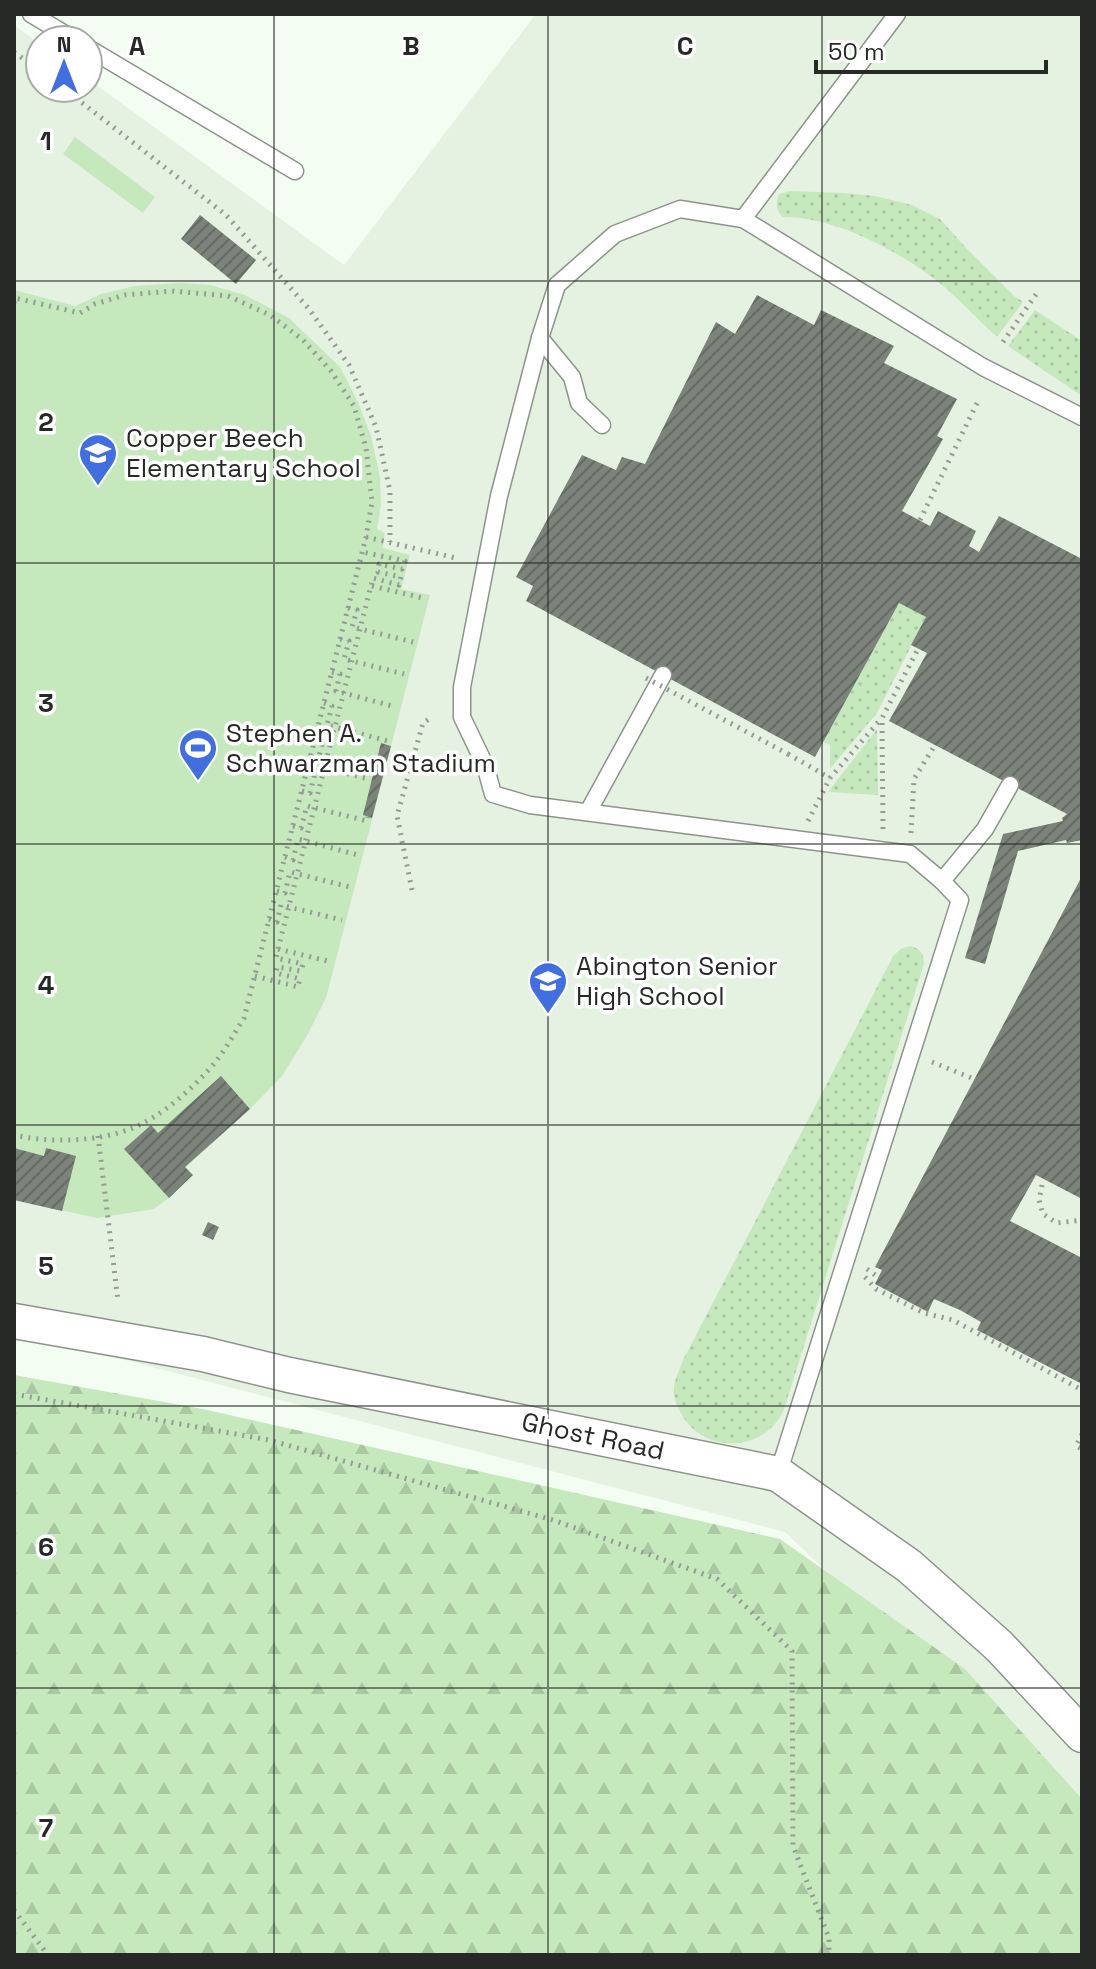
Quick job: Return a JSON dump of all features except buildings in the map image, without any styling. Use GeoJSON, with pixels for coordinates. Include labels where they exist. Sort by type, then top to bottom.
{"type":"FeatureCollection","features":[{"type":"Feature","properties":{"kind":"street","name":"Ghost Road"},"geometry":{"type":"LineString","coordinates":[[14,1321],[203,1354],[289,1375],[778,1474],[909,1566],[999,1646],[1082,1735]]}},
{"type":"Feature","properties":{"kind":"lane"},"geometry":{"type":"LineString","coordinates":[[743,219],[897,14]]}},
{"type":"Feature","properties":{"kind":"lane"},"geometry":{"type":"LineString","coordinates":[[104,58],[295,171]]}},
{"type":"Feature","properties":{"kind":"lane"},"geometry":{"type":"LineString","coordinates":[[778,1474],[960,900],[910,854],[530,805],[493,794],[485,765],[462,717],[462,687],[499,496],[540,338],[557,285],[615,234],[680,209],[743,219],[983,367],[1082,417]]}},
{"type":"Feature","properties":{"kind":"lane"},"geometry":{"type":"LineString","coordinates":[[540,338],[572,377],[579,403],[602,425]]}},
{"type":"Feature","properties":{"kind":"lane"},"geometry":{"type":"LineString","coordinates":[[588,812],[654,676]]}},
{"type":"Feature","properties":{"kind":"lane"},"geometry":{"type":"LineString","coordinates":[[942,881],[985,829],[1010,785]]}},
{"type":"Feature","properties":{"kind":"path"},"geometry":{"type":"LineString","coordinates":[[84,104],[226,215],[309,309],[333,342],[349,365],[376,427],[390,491],[390,542]]}},
{"type":"Feature","properties":{"kind":"path"},"geometry":{"type":"LineString","coordinates":[[1003,342],[1039,290]]}},
{"type":"Feature","properties":{"kind":"path"},"geometry":{"type":"LineString","coordinates":[[14,303],[15,298],[80,313],[95,304],[125,295],[172,291],[228,296],[270,315],[303,340],[331,371],[354,406],[366,448],[372,502],[366,537],[244,1018],[218,1058],[191,1088],[155,1116],[130,1129],[66,1141],[14,1135]]}},
{"type":"Feature","properties":{"kind":"path"},"geometry":{"type":"LineString","coordinates":[[920,520],[979,399]]}},
{"type":"Feature","properties":{"kind":"path"},"geometry":{"type":"LineString","coordinates":[[366,537],[456,558]]}},
{"type":"Feature","properties":{"kind":"path"},"geometry":{"type":"LineString","coordinates":[[255,976],[298,987],[300,979],[276,973],[277,967],[301,971],[303,964],[276,958],[278,949],[373,578],[399,585],[401,577],[378,572],[379,564],[402,569],[405,561],[362,552]]}},
{"type":"Feature","properties":{"kind":"path"},"geometry":{"type":"LineString","coordinates":[[372,586],[423,598]]}},
{"type":"Feature","properties":{"kind":"path"},"geometry":{"type":"LineString","coordinates":[[348,608],[357,610],[352,627],[413,642]]}},
{"type":"Feature","properties":{"kind":"path"},"geometry":{"type":"LineString","coordinates":[[340,639],[349,641],[344,659],[404,674]]}},
{"type":"Feature","properties":{"kind":"path"},"geometry":{"type":"LineString","coordinates":[[799,839],[830,778],[882,718],[918,649]]}},
{"type":"Feature","properties":{"kind":"path"},"geometry":{"type":"LineString","coordinates":[[332,672],[340,674],[336,691],[396,707]]}},
{"type":"Feature","properties":{"kind":"path"},"geometry":{"type":"LineString","coordinates":[[654,676],[830,778]]}},
{"type":"Feature","properties":{"kind":"path"},"geometry":{"type":"LineString","coordinates":[[324,703],[332,706],[327,725],[388,741],[386,745]]}},
{"type":"Feature","properties":{"kind":"path"},"geometry":{"type":"LineString","coordinates":[[882,718],[884,850]]}},
{"type":"Feature","properties":{"kind":"path"},"geometry":{"type":"LineString","coordinates":[[412,890],[397,816],[423,723],[429,719]]}},
{"type":"Feature","properties":{"kind":"path"},"geometry":{"type":"LineString","coordinates":[[302,791],[310,793],[317,766],[323,740],[315,738]]}},
{"type":"Feature","properties":{"kind":"path"},"geometry":{"type":"LineString","coordinates":[[910,854],[914,779],[935,745]]}},
{"type":"Feature","properties":{"kind":"path"},"geometry":{"type":"LineString","coordinates":[[317,766],[369,779]]}},
{"type":"Feature","properties":{"kind":"path"},"geometry":{"type":"LineString","coordinates":[[293,826],[301,828],[307,806],[367,821],[368,817]]}},
{"type":"Feature","properties":{"kind":"path"},"geometry":{"type":"LineString","coordinates":[[285,857],[293,860],[298,839],[358,855]]}},
{"type":"Feature","properties":{"kind":"path"},"geometry":{"type":"LineString","coordinates":[[276,891],[285,893],[290,872],[350,887]]}},
{"type":"Feature","properties":{"kind":"path"},"geometry":{"type":"LineString","coordinates":[[269,919],[277,922],[281,905],[342,920]]}},
{"type":"Feature","properties":{"kind":"path"},"geometry":{"type":"LineString","coordinates":[[278,949],[332,962]]}},
{"type":"Feature","properties":{"kind":"path"},"geometry":{"type":"LineString","coordinates":[[924,1058],[974,1079]]}},
{"type":"Feature","properties":{"kind":"path"},"geometry":{"type":"LineString","coordinates":[[98,1136],[118,1301]]}},
{"type":"Feature","properties":{"kind":"path"},"geometry":{"type":"LineString","coordinates":[[1042,1185],[1039,1200],[1043,1214],[1057,1223],[1082,1220]]}},
{"type":"Feature","properties":{"kind":"path"},"geometry":{"type":"LineString","coordinates":[[878,1277],[862,1270],[876,1289],[924,1313],[953,1320],[1082,1390]]}},
{"type":"Feature","properties":{"kind":"path"},"geometry":{"type":"LineString","coordinates":[[14,1394],[269,1440],[553,1520],[717,1579],[792,1651],[793,1846],[829,1938],[829,1955]]}},
{"type":"Feature","properties":{"kind":"path"},"geometry":{"type":"LineString","coordinates":[[1082,1434],[1076,1446],[1082,1449]]}},
{"type":"Feature","properties":{"kind":"path"},"geometry":{"type":"LineString","coordinates":[[14,1910],[48,1955]]}},
{"type":"Feature","properties":{"kind":"shaded area","name":"Abington Senior High School"},"geometry":{"type":"Polygon","coordinates":[[[536,14],[1082,14],[1082,1816],[785,1532],[14,1331],[14,25],[24,32],[24,104],[104,104],[104,91],[344,265],[536,14]]]}},
{"type":"Feature","properties":{"kind":"green space"},"geometry":{"type":"Polygon","coordinates":[[[75,137],[155,197],[143,213],[63,154],[75,137]]]}},
{"type":"Feature","properties":{"kind":"green space"},"geometry":{"type":"Polygon","coordinates":[[[791,191],[875,196],[912,205],[940,219],[1023,302],[997,337],[941,284],[899,255],[842,228],[802,218],[783,217],[777,209],[778,197],[791,191]]]}},
{"type":"Feature","properties":{"kind":"green space","name":"Stephen A. Schwarzman Stadium"},"geometry":{"type":"Polygon","coordinates":[[[210,285],[245,295],[289,318],[340,367],[371,436],[380,477],[381,504],[377,529],[385,533],[383,548],[410,555],[401,589],[430,595],[326,998],[308,1034],[282,1076],[186,1167],[169,1198],[154,1209],[97,1218],[14,1200],[14,290],[75,306],[101,294],[135,286],[210,285]]]}},
{"type":"Feature","properties":{"kind":"green space"},"geometry":{"type":"Polygon","coordinates":[[[1035,310],[1082,341],[1082,396],[1008,346],[1035,310]]]}},
{"type":"Feature","properties":{"kind":"green space"},"geometry":{"type":"Polygon","coordinates":[[[899,603],[926,617],[877,713],[830,769],[830,745],[823,742],[899,603]]]}},
{"type":"Feature","properties":{"kind":"green space"},"geometry":{"type":"Polygon","coordinates":[[[877,729],[878,795],[828,792],[877,729]]]}},
{"type":"Feature","properties":{"kind":"green space"},"geometry":{"type":"Polygon","coordinates":[[[911,946],[921,953],[924,964],[783,1412],[769,1430],[745,1442],[719,1442],[707,1438],[686,1421],[675,1400],[674,1385],[682,1362],[891,960],[899,951],[911,946]]]}},
{"type":"Feature","properties":{"kind":"green space"},"geometry":{"type":"Polygon","coordinates":[[[14,1375],[203,1409],[780,1539],[965,1669],[1082,1799],[1082,1955],[14,1955],[14,1375]]]}},
{"type":"Feature","properties":{"kind":"place","name":"Copper Beech Elementary School"},"geometry":{"type":"Point","coordinates":[98,487]}},
{"type":"Feature","properties":{"kind":"place","name":"Stephen A. Schwarzman Stadium"},"geometry":{"type":"Point","coordinates":[198,782]}},
{"type":"Feature","properties":{"kind":"place","name":"Abington Senior High School"},"geometry":{"type":"Point","coordinates":[548,1015]}}]}
